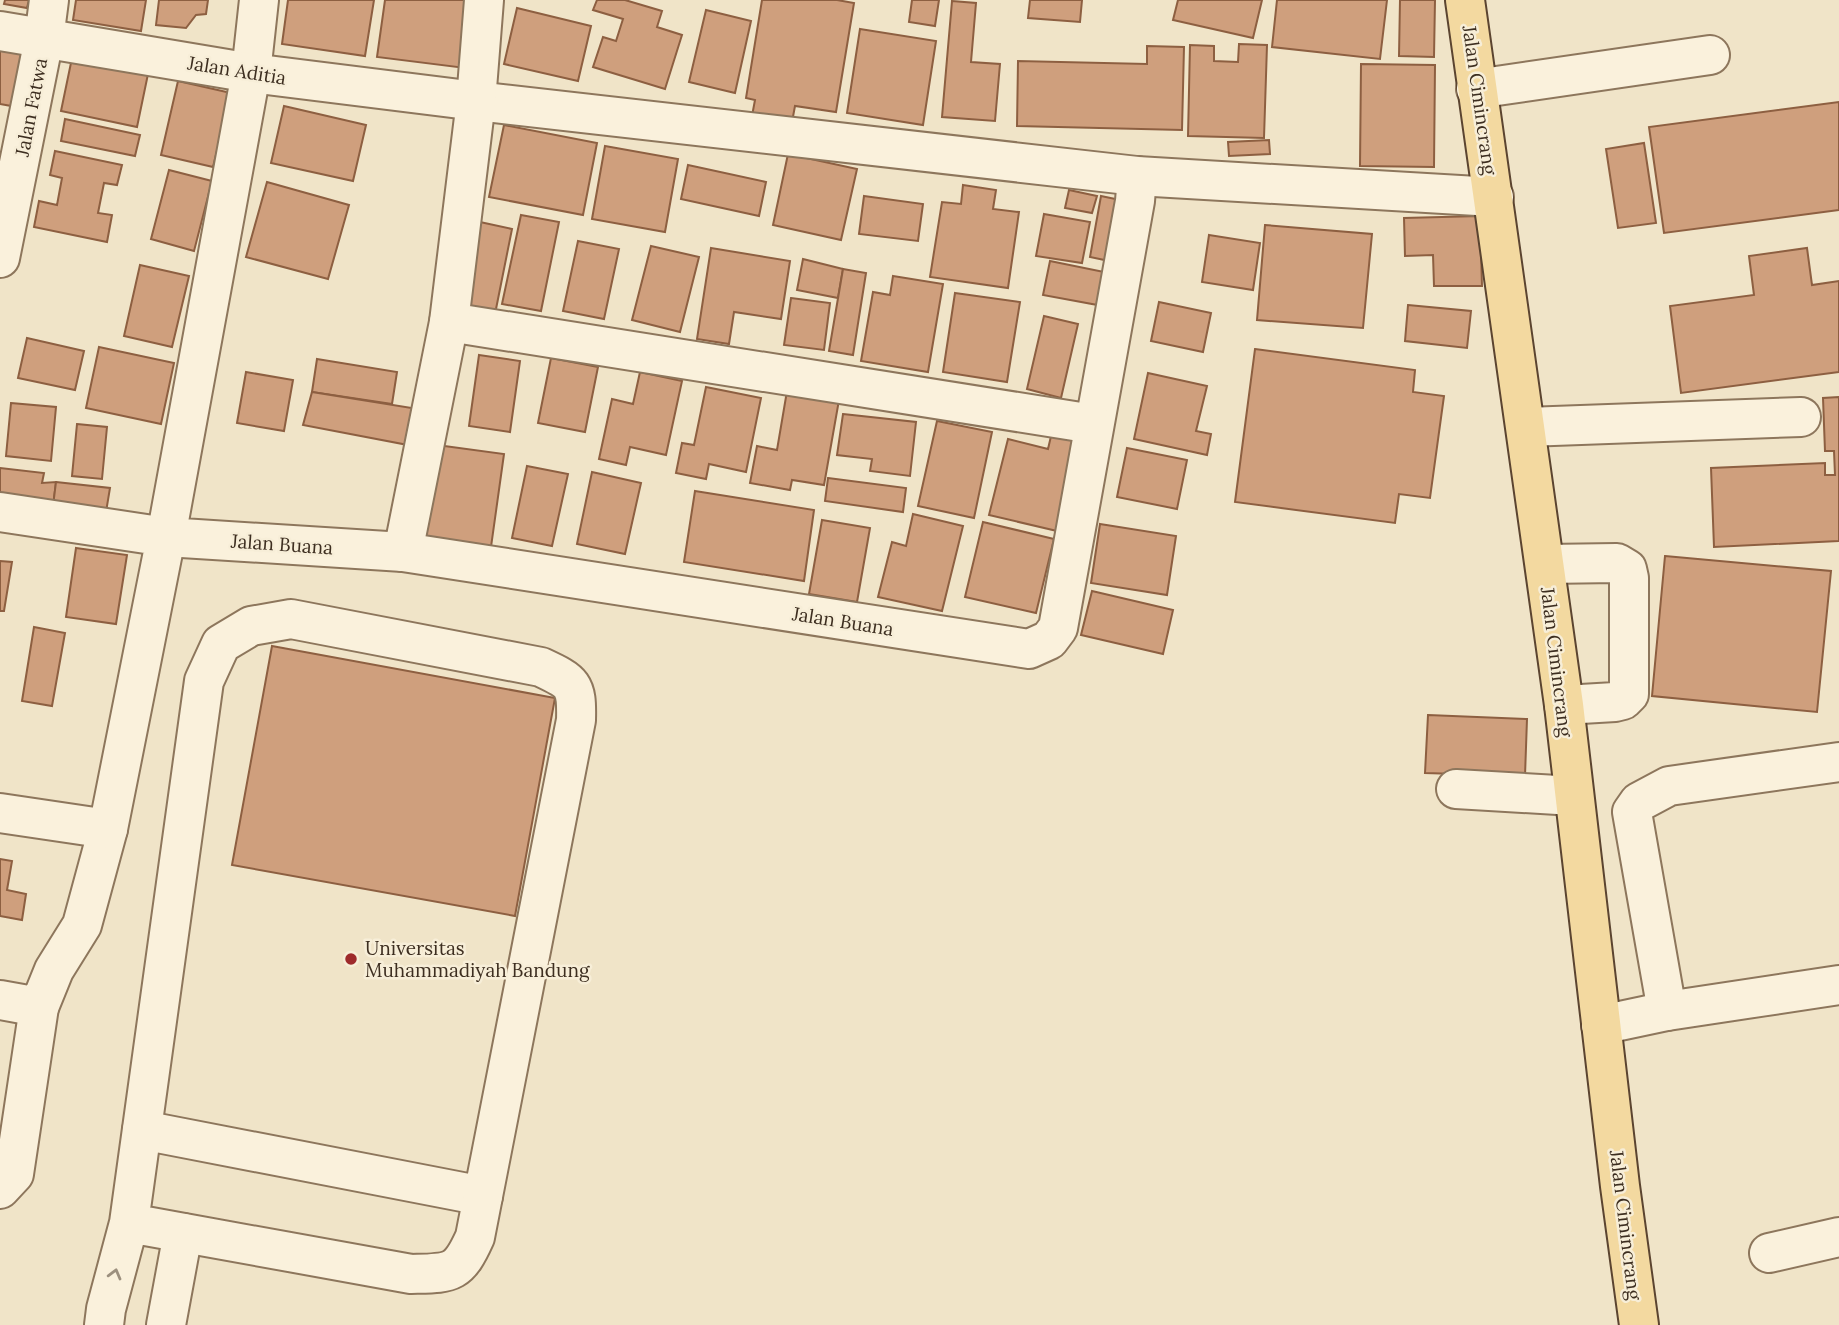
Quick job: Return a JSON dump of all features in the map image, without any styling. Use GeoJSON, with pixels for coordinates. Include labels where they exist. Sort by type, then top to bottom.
{"type":"FeatureCollection","features":[{"type":"Feature","properties":{"kind":"main road","name":"Jalan Cimincrang"},"geometry":{"type":"LineString","coordinates":[[1465,0],[1564,705],[1639,1325]]}},
{"type":"Feature","properties":{"kind":"street","name":"Jalan Fatwa"},"geometry":{"type":"LineString","coordinates":[[0,258],[44,38],[49,0]]}},
{"type":"Feature","properties":{"kind":"street"},"geometry":{"type":"LineString","coordinates":[[0,1189],[14,1174],[39,1007],[54,970],[82,925],[108,829],[166,537],[251,73],[259,0]]}},
{"type":"Feature","properties":{"kind":"street"},"geometry":{"type":"LineString","coordinates":[[403,552],[449,322],[476,101],[484,0]]}},
{"type":"Feature","properties":{"kind":"street","name":"Jalan Aditia"},"geometry":{"type":"LineString","coordinates":[[0,31],[251,73],[1137,176],[1494,197]]}},
{"type":"Feature","properties":{"kind":"street"},"geometry":{"type":"LineString","coordinates":[[1476,89],[1710,55]]}},
{"type":"Feature","properties":{"kind":"street","name":"Jalan Buana"},"geometry":{"type":"LineString","coordinates":[[0,512],[166,537],[403,552],[1028,649],[1049,640],[1058,628],[1135,201],[1137,176]]}},
{"type":"Feature","properties":{"kind":"street"},"geometry":{"type":"LineString","coordinates":[[449,322],[1093,424]]}},
{"type":"Feature","properties":{"kind":"street"},"geometry":{"type":"LineString","coordinates":[[1526,427],[1801,417]]}},
{"type":"Feature","properties":{"kind":"street"},"geometry":{"type":"LineString","coordinates":[[1545,564],[1617,563],[1627,569],[1629,578],[1629,694],[1623,700],[1615,702],[1564,705]]}},
{"type":"Feature","properties":{"kind":"street"},"geometry":{"type":"LineString","coordinates":[[104,1325],[129,1223],[204,681],[221,644],[251,626],[291,619],[541,667],[565,678],[576,694],[576,720],[475,1237],[465,1261],[444,1273],[411,1274],[129,1223]]}},
{"type":"Feature","properties":{"kind":"street"},"geometry":{"type":"LineString","coordinates":[[1667,1011],[1632,812],[1639,802],[1669,786],[1839,762]]}},
{"type":"Feature","properties":{"kind":"street"},"geometry":{"type":"LineString","coordinates":[[1455,789],[1574,796]]}},
{"type":"Feature","properties":{"kind":"street"},"geometry":{"type":"LineString","coordinates":[[0,813],[108,829]]}},
{"type":"Feature","properties":{"kind":"street"},"geometry":{"type":"LineString","coordinates":[[1601,1025],[1667,1011],[1839,985]]}},
{"type":"Feature","properties":{"kind":"street"},"geometry":{"type":"LineString","coordinates":[[0,1000],[39,1007]]}},
{"type":"Feature","properties":{"kind":"street"},"geometry":{"type":"LineString","coordinates":[[142,1130],[483,1196]]}},
{"type":"Feature","properties":{"kind":"street"},"geometry":{"type":"LineString","coordinates":[[166,1325],[183,1233]]}},
{"type":"Feature","properties":{"kind":"street"},"geometry":{"type":"LineString","coordinates":[[1769,1253],[1839,1237]]}},
{"type":"Feature","properties":{"kind":"building"},"geometry":{"type":"Polygon","coordinates":[[[5,0],[29,0],[27,8],[4,4],[5,0]]]}},
{"type":"Feature","properties":{"kind":"building"},"geometry":{"type":"Polygon","coordinates":[[[76,0],[146,0],[141,31],[73,20],[76,0]]]}},
{"type":"Feature","properties":{"kind":"building"},"geometry":{"type":"Polygon","coordinates":[[[159,0],[208,0],[206,14],[196,15],[186,28],[156,25],[159,0]]]}},
{"type":"Feature","properties":{"kind":"building"},"geometry":{"type":"Polygon","coordinates":[[[288,0],[374,0],[365,56],[282,44],[288,0]]]}},
{"type":"Feature","properties":{"kind":"building"},"geometry":{"type":"Polygon","coordinates":[[[385,0],[474,0],[465,68],[377,57],[385,0]]]}},
{"type":"Feature","properties":{"kind":"building"},"geometry":{"type":"Polygon","coordinates":[[[597,0],[625,0],[662,11],[657,27],[682,35],[665,89],[593,67],[603,37],[616,41],[623,19],[593,10],[597,0]]]}},
{"type":"Feature","properties":{"kind":"building"},"geometry":{"type":"Polygon","coordinates":[[[762,0],[837,0],[854,3],[836,112],[795,106],[792,122],[752,116],[755,100],[746,98],[762,0]]]}},
{"type":"Feature","properties":{"kind":"building"},"geometry":{"type":"Polygon","coordinates":[[[912,0],[939,0],[935,26],[909,22],[912,0]]]}},
{"type":"Feature","properties":{"kind":"building"},"geometry":{"type":"Polygon","coordinates":[[[1030,0],[1082,0],[1080,22],[1028,18],[1030,0]]]}},
{"type":"Feature","properties":{"kind":"building"},"geometry":{"type":"Polygon","coordinates":[[[1178,0],[1262,0],[1253,38],[1173,20],[1178,0]]]}},
{"type":"Feature","properties":{"kind":"building"},"geometry":{"type":"Polygon","coordinates":[[[1277,0],[1387,0],[1380,59],[1272,47],[1277,0]]]}},
{"type":"Feature","properties":{"kind":"building"},"geometry":{"type":"Polygon","coordinates":[[[1400,0],[1435,0],[1434,57],[1399,56],[1400,0]]]}},
{"type":"Feature","properties":{"kind":"building"},"geometry":{"type":"Polygon","coordinates":[[[952,1],[976,3],[971,62],[1000,64],[995,121],[942,117],[952,1]]]}},
{"type":"Feature","properties":{"kind":"building"},"geometry":{"type":"Polygon","coordinates":[[[517,8],[591,26],[578,81],[504,64],[517,8]]]}},
{"type":"Feature","properties":{"kind":"building"},"geometry":{"type":"Polygon","coordinates":[[[706,10],[751,21],[735,93],[689,82],[706,10]]]}},
{"type":"Feature","properties":{"kind":"building"},"geometry":{"type":"Polygon","coordinates":[[[860,29],[936,41],[923,125],[847,113],[860,29]]]}},
{"type":"Feature","properties":{"kind":"building"},"geometry":{"type":"Polygon","coordinates":[[[1239,44],[1267,45],[1264,138],[1188,136],[1190,45],[1214,46],[1214,61],[1238,62],[1239,44]]]}},
{"type":"Feature","properties":{"kind":"building"},"geometry":{"type":"Polygon","coordinates":[[[1147,46],[1184,47],[1182,130],[1017,126],[1018,61],[1147,64],[1147,46]]]}},
{"type":"Feature","properties":{"kind":"building"},"geometry":{"type":"Polygon","coordinates":[[[0,48],[26,52],[17,107],[0,104],[0,48]]]}},
{"type":"Feature","properties":{"kind":"building"},"geometry":{"type":"Polygon","coordinates":[[[72,58],[148,74],[137,127],[61,111],[72,58]]]}},
{"type":"Feature","properties":{"kind":"building"},"geometry":{"type":"Polygon","coordinates":[[[1361,64],[1435,65],[1434,167],[1360,166],[1361,64]]]}},
{"type":"Feature","properties":{"kind":"building"},"geometry":{"type":"Polygon","coordinates":[[[178,81],[231,93],[213,167],[161,155],[178,81]]]}},
{"type":"Feature","properties":{"kind":"building"},"geometry":{"type":"Polygon","coordinates":[[[1839,102],[1839,210],[1664,233],[1649,127],[1839,102]]]}},
{"type":"Feature","properties":{"kind":"building"},"geometry":{"type":"Polygon","coordinates":[[[284,106],[366,125],[353,181],[271,163],[284,106]]]}},
{"type":"Feature","properties":{"kind":"building"},"geometry":{"type":"Polygon","coordinates":[[[65,119],[140,135],[135,156],[61,141],[65,119]]]}},
{"type":"Feature","properties":{"kind":"building"},"geometry":{"type":"Polygon","coordinates":[[[504,125],[597,143],[583,215],[489,197],[504,125]]]}},
{"type":"Feature","properties":{"kind":"building"},"geometry":{"type":"Polygon","coordinates":[[[1269,140],[1270,154],[1229,156],[1228,142],[1269,140]]]}},
{"type":"Feature","properties":{"kind":"building"},"geometry":{"type":"Polygon","coordinates":[[[1644,143],[1656,223],[1618,228],[1606,149],[1644,143]]]}},
{"type":"Feature","properties":{"kind":"building"},"geometry":{"type":"Polygon","coordinates":[[[605,146],[678,159],[665,232],[592,219],[605,146]]]}},
{"type":"Feature","properties":{"kind":"building"},"geometry":{"type":"Polygon","coordinates":[[[55,151],[122,165],[117,185],[104,183],[98,213],[112,215],[107,242],[34,227],[39,201],[57,205],[62,178],[50,175],[55,151]]]}},
{"type":"Feature","properties":{"kind":"building"},"geometry":{"type":"Polygon","coordinates":[[[788,154],[857,169],[841,240],[773,225],[788,154]]]}},
{"type":"Feature","properties":{"kind":"building"},"geometry":{"type":"Polygon","coordinates":[[[688,165],[766,182],[759,216],[681,199],[688,165]]]}},
{"type":"Feature","properties":{"kind":"building"},"geometry":{"type":"Polygon","coordinates":[[[169,170],[212,181],[194,251],[151,239],[169,170]]]}},
{"type":"Feature","properties":{"kind":"building"},"geometry":{"type":"Polygon","coordinates":[[[267,182],[349,205],[328,279],[246,257],[267,182]]]}},
{"type":"Feature","properties":{"kind":"building"},"geometry":{"type":"Polygon","coordinates":[[[963,185],[996,190],[993,209],[1019,212],[1008,288],[930,277],[942,202],[961,204],[963,185]]]}},
{"type":"Feature","properties":{"kind":"building"},"geometry":{"type":"Polygon","coordinates":[[[1069,190],[1097,196],[1092,213],[1065,208],[1069,190]]]}},
{"type":"Feature","properties":{"kind":"building"},"geometry":{"type":"Polygon","coordinates":[[[864,196],[923,204],[918,241],[859,234],[864,196]]]}},
{"type":"Feature","properties":{"kind":"building"},"geometry":{"type":"Polygon","coordinates":[[[1101,196],[1125,201],[1114,262],[1090,257],[1101,196]]]}},
{"type":"Feature","properties":{"kind":"building"},"geometry":{"type":"Polygon","coordinates":[[[1044,214],[1090,222],[1082,263],[1036,256],[1044,214]]]}},
{"type":"Feature","properties":{"kind":"building"},"geometry":{"type":"Polygon","coordinates":[[[521,215],[559,222],[541,311],[502,304],[521,215]]]}},
{"type":"Feature","properties":{"kind":"building"},"geometry":{"type":"Polygon","coordinates":[[[1480,216],[1482,286],[1434,286],[1433,255],[1405,256],[1404,218],[1480,216]]]}},
{"type":"Feature","properties":{"kind":"building"},"geometry":{"type":"Polygon","coordinates":[[[480,222],[512,229],[495,314],[462,309],[480,222]]]}},
{"type":"Feature","properties":{"kind":"building"},"geometry":{"type":"Polygon","coordinates":[[[1265,225],[1372,234],[1363,328],[1257,320],[1265,225]]]}},
{"type":"Feature","properties":{"kind":"building"},"geometry":{"type":"Polygon","coordinates":[[[1209,235],[1260,243],[1253,290],[1202,282],[1209,235]]]}},
{"type":"Feature","properties":{"kind":"building"},"geometry":{"type":"Polygon","coordinates":[[[578,241],[619,249],[604,319],[563,311],[578,241]]]}},
{"type":"Feature","properties":{"kind":"building"},"geometry":{"type":"Polygon","coordinates":[[[651,246],[699,257],[680,332],[632,320],[651,246]]]}},
{"type":"Feature","properties":{"kind":"building"},"geometry":{"type":"Polygon","coordinates":[[[711,248],[790,261],[781,319],[734,312],[729,344],[697,339],[711,248]]]}},
{"type":"Feature","properties":{"kind":"building"},"geometry":{"type":"Polygon","coordinates":[[[1807,248],[1812,285],[1839,281],[1839,372],[1681,393],[1670,306],[1754,295],[1749,256],[1807,248]]]}},
{"type":"Feature","properties":{"kind":"building"},"geometry":{"type":"Polygon","coordinates":[[[803,259],[843,269],[838,298],[797,290],[803,259]]]}},
{"type":"Feature","properties":{"kind":"building"},"geometry":{"type":"Polygon","coordinates":[[[1050,261],[1109,273],[1103,306],[1043,295],[1050,261]]]}},
{"type":"Feature","properties":{"kind":"building"},"geometry":{"type":"Polygon","coordinates":[[[140,265],[189,276],[172,347],[124,336],[140,265]]]}},
{"type":"Feature","properties":{"kind":"building"},"geometry":{"type":"Polygon","coordinates":[[[843,269],[866,273],[853,355],[829,351],[843,269]]]}},
{"type":"Feature","properties":{"kind":"building"},"geometry":{"type":"Polygon","coordinates":[[[893,276],[943,284],[928,372],[861,361],[873,292],[890,295],[893,276]]]}},
{"type":"Feature","properties":{"kind":"building"},"geometry":{"type":"Polygon","coordinates":[[[955,293],[1020,302],[1007,382],[943,372],[955,293]]]}},
{"type":"Feature","properties":{"kind":"building"},"geometry":{"type":"Polygon","coordinates":[[[791,298],[830,303],[824,350],[784,345],[791,298]]]}},
{"type":"Feature","properties":{"kind":"building"},"geometry":{"type":"Polygon","coordinates":[[[1159,302],[1211,313],[1203,352],[1151,341],[1159,302]]]}},
{"type":"Feature","properties":{"kind":"building"},"geometry":{"type":"Polygon","coordinates":[[[1408,305],[1471,311],[1467,348],[1405,341],[1408,305]]]}},
{"type":"Feature","properties":{"kind":"building"},"geometry":{"type":"Polygon","coordinates":[[[1044,316],[1078,324],[1061,398],[1027,389],[1044,316]]]}},
{"type":"Feature","properties":{"kind":"building"},"geometry":{"type":"Polygon","coordinates":[[[27,338],[84,351],[75,390],[18,378],[27,338]]]}},
{"type":"Feature","properties":{"kind":"building"},"geometry":{"type":"Polygon","coordinates":[[[99,347],[174,363],[161,424],[86,408],[99,347]]]}},
{"type":"Feature","properties":{"kind":"building"},"geometry":{"type":"Polygon","coordinates":[[[1255,349],[1415,370],[1413,392],[1444,396],[1430,498],[1399,494],[1395,523],[1235,502],[1255,349]]]}},
{"type":"Feature","properties":{"kind":"building"},"geometry":{"type":"Polygon","coordinates":[[[479,355],[520,361],[510,432],[469,426],[479,355]]]}},
{"type":"Feature","properties":{"kind":"building"},"geometry":{"type":"Polygon","coordinates":[[[551,358],[598,367],[585,432],[538,423],[551,358]]]}},
{"type":"Feature","properties":{"kind":"building"},"geometry":{"type":"Polygon","coordinates":[[[317,359],[397,372],[392,404],[312,392],[317,359]]]}},
{"type":"Feature","properties":{"kind":"building"},"geometry":{"type":"Polygon","coordinates":[[[246,372],[293,380],[284,431],[237,423],[246,372]]]}},
{"type":"Feature","properties":{"kind":"building"},"geometry":{"type":"Polygon","coordinates":[[[640,372],[682,381],[666,455],[630,447],[626,465],[599,459],[612,399],[633,404],[640,372]]]}},
{"type":"Feature","properties":{"kind":"building"},"geometry":{"type":"Polygon","coordinates":[[[1148,373],[1207,386],[1196,431],[1211,434],[1207,455],[1134,439],[1148,373]]]}},
{"type":"Feature","properties":{"kind":"building"},"geometry":{"type":"Polygon","coordinates":[[[706,387],[761,398],[746,472],[709,464],[706,479],[676,473],[682,443],[694,445],[706,387]]]}},
{"type":"Feature","properties":{"kind":"building"},"geometry":{"type":"Polygon","coordinates":[[[787,391],[839,400],[824,485],[792,480],[790,490],[750,483],[757,446],[777,450],[787,391]]]}},
{"type":"Feature","properties":{"kind":"building"},"geometry":{"type":"Polygon","coordinates":[[[312,392],[418,409],[408,445],[303,425],[312,392]]]}},
{"type":"Feature","properties":{"kind":"building"},"geometry":{"type":"Polygon","coordinates":[[[1839,397],[1839,541],[1714,547],[1711,468],[1825,463],[1825,475],[1835,475],[1834,451],[1825,451],[1823,398],[1839,397]]]}},
{"type":"Feature","properties":{"kind":"building"},"geometry":{"type":"Polygon","coordinates":[[[11,403],[56,407],[51,461],[6,456],[11,403]]]}},
{"type":"Feature","properties":{"kind":"building"},"geometry":{"type":"Polygon","coordinates":[[[843,414],[916,422],[910,476],[870,471],[872,459],[837,455],[843,414]]]}},
{"type":"Feature","properties":{"kind":"building"},"geometry":{"type":"Polygon","coordinates":[[[937,421],[992,432],[974,518],[918,506],[937,421]]]}},
{"type":"Feature","properties":{"kind":"building"},"geometry":{"type":"Polygon","coordinates":[[[77,424],[107,427],[102,479],[72,476],[77,424]]]}},
{"type":"Feature","properties":{"kind":"building"},"geometry":{"type":"Polygon","coordinates":[[[1052,432],[1079,438],[1057,531],[989,515],[1008,439],[1048,449],[1052,432]]]}},
{"type":"Feature","properties":{"kind":"building"},"geometry":{"type":"Polygon","coordinates":[[[437,445],[504,454],[491,547],[424,538],[437,445]]]}},
{"type":"Feature","properties":{"kind":"building"},"geometry":{"type":"Polygon","coordinates":[[[1127,448],[1187,460],[1177,509],[1117,497],[1127,448]]]}},
{"type":"Feature","properties":{"kind":"building"},"geometry":{"type":"Polygon","coordinates":[[[527,466],[568,474],[552,546],[512,538],[527,466]]]}},
{"type":"Feature","properties":{"kind":"building"},"geometry":{"type":"Polygon","coordinates":[[[0,468],[44,473],[42,483],[56,482],[53,506],[0,496],[0,468]]]}},
{"type":"Feature","properties":{"kind":"building"},"geometry":{"type":"Polygon","coordinates":[[[592,472],[641,483],[625,554],[577,544],[592,472]]]}},
{"type":"Feature","properties":{"kind":"building"},"geometry":{"type":"Polygon","coordinates":[[[828,478],[906,488],[903,512],[825,501],[828,478]]]}},
{"type":"Feature","properties":{"kind":"building"},"geometry":{"type":"Polygon","coordinates":[[[56,482],[110,488],[106,512],[53,506],[56,482]]]}},
{"type":"Feature","properties":{"kind":"building"},"geometry":{"type":"Polygon","coordinates":[[[695,491],[814,510],[804,581],[684,562],[695,491]]]}},
{"type":"Feature","properties":{"kind":"building"},"geometry":{"type":"Polygon","coordinates":[[[913,514],[963,526],[942,611],[878,597],[892,542],[906,546],[913,514]]]}},
{"type":"Feature","properties":{"kind":"building"},"geometry":{"type":"Polygon","coordinates":[[[822,520],[870,528],[857,602],[809,594],[822,520]]]}},
{"type":"Feature","properties":{"kind":"building"},"geometry":{"type":"Polygon","coordinates":[[[983,522],[1054,539],[1036,613],[965,597],[983,522]]]}},
{"type":"Feature","properties":{"kind":"building"},"geometry":{"type":"Polygon","coordinates":[[[1100,524],[1176,536],[1167,595],[1091,583],[1100,524]]]}},
{"type":"Feature","properties":{"kind":"building"},"geometry":{"type":"Polygon","coordinates":[[[76,548],[127,555],[116,624],[66,617],[76,548]]]}},
{"type":"Feature","properties":{"kind":"building"},"geometry":{"type":"Polygon","coordinates":[[[1665,556],[1831,571],[1817,712],[1652,696],[1665,556]]]}},
{"type":"Feature","properties":{"kind":"building"},"geometry":{"type":"Polygon","coordinates":[[[0,561],[12,562],[4,611],[0,611],[0,561]]]}},
{"type":"Feature","properties":{"kind":"building"},"geometry":{"type":"Polygon","coordinates":[[[1092,591],[1173,610],[1163,654],[1081,635],[1092,591]]]}},
{"type":"Feature","properties":{"kind":"building"},"geometry":{"type":"Polygon","coordinates":[[[34,627],[65,633],[52,706],[22,701],[34,627]]]}},
{"type":"Feature","properties":{"kind":"building"},"geometry":{"type":"Polygon","coordinates":[[[272,646],[555,698],[515,916],[232,865],[272,646]]]}},
{"type":"Feature","properties":{"kind":"building"},"geometry":{"type":"Polygon","coordinates":[[[1428,715],[1527,719],[1525,776],[1425,773],[1428,715]]]}},
{"type":"Feature","properties":{"kind":"building"},"geometry":{"type":"Polygon","coordinates":[[[0,859],[12,861],[7,890],[26,894],[22,920],[0,916],[0,859]]]}},
{"type":"Feature","properties":{"kind":"place","name":"Universitas Muhammadiyah Bandung"},"geometry":{"type":"Point","coordinates":[351,959]}}]}
